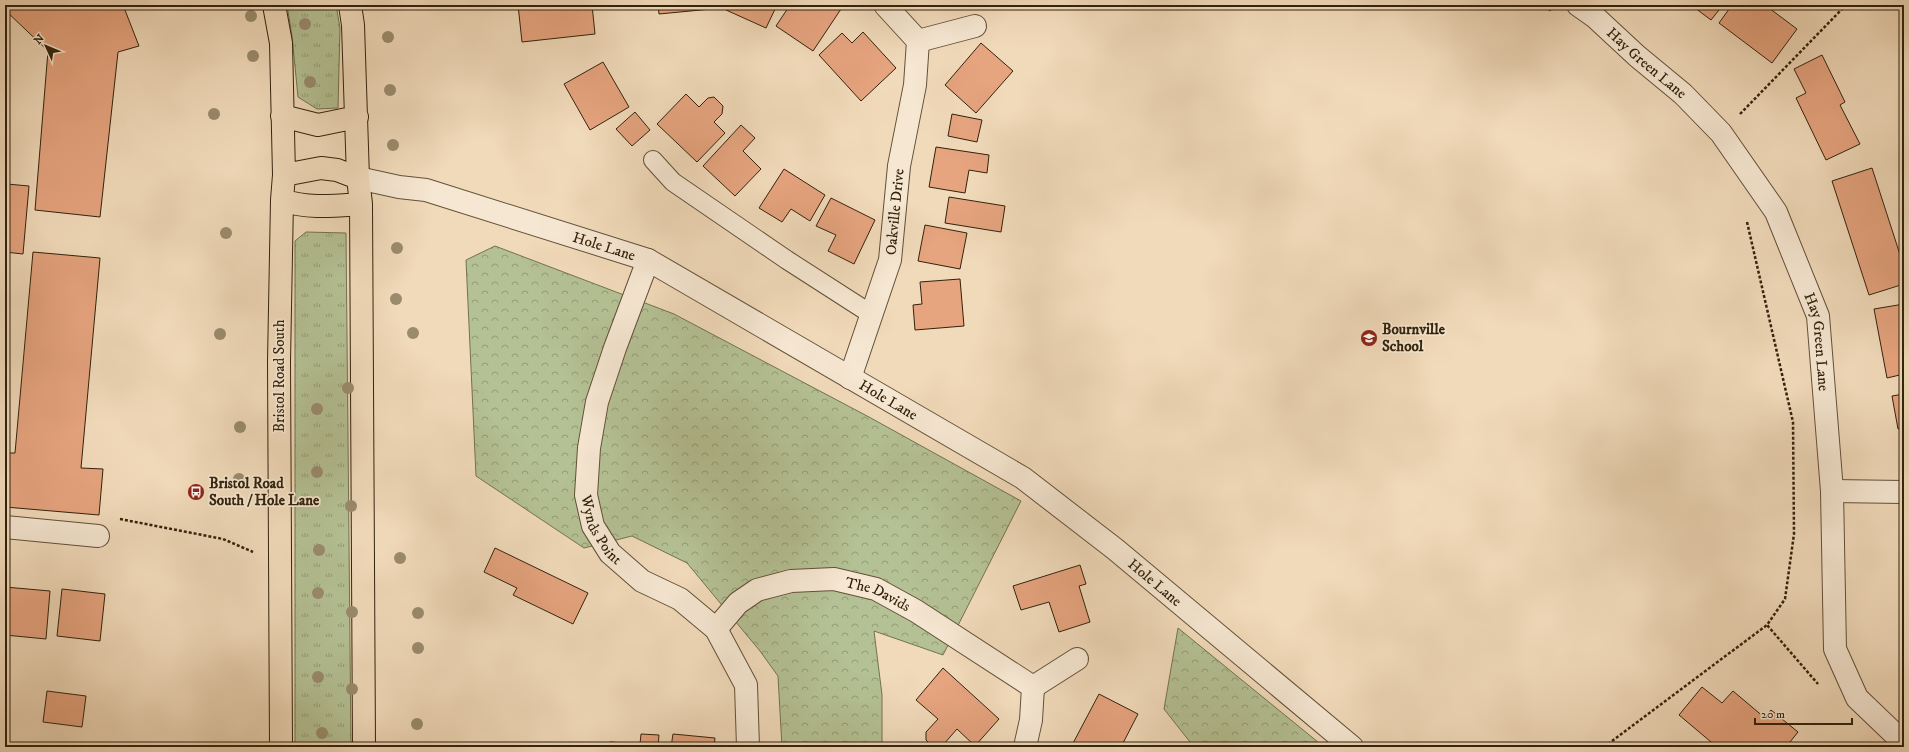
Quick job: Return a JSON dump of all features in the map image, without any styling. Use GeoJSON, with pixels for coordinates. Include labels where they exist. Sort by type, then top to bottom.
{"type":"FeatureCollection","features":[{"type":"Feature","properties":{"kind":"highway","name":"Bristol Road South"},"geometry":{"type":"LineString","coordinates":[[274,5],[281,43],[284,175],[278,362],[281,747]]}},
{"type":"Feature","properties":{"kind":"highway"},"geometry":{"type":"LineString","coordinates":[[350,5],[353,25],[360,204],[364,747]]}},
{"type":"Feature","properties":{"kind":"highway"},"geometry":{"type":"LineString","coordinates":[[282,116],[318,125],[357,116]]}},
{"type":"Feature","properties":{"kind":"highway"},"geometry":{"type":"LineString","coordinates":[[284,175],[321,168],[337,170],[358,178]]}},
{"type":"Feature","properties":{"kind":"highway"},"geometry":{"type":"LineString","coordinates":[[282,200],[294,204],[321,208],[360,204]]}},
{"type":"Feature","properties":{"kind":"street"},"geometry":{"type":"LineString","coordinates":[[885,5],[918,41],[975,26]]}},
{"type":"Feature","properties":{"kind":"street","name":"Hay Green Lane"},"geometry":{"type":"LineString","coordinates":[[1578,5],[1595,17],[1637,56],[1684,94],[1721,133],[1776,212],[1818,316],[1832,491],[1835,649],[1858,698],[1904,743]]}},
{"type":"Feature","properties":{"kind":"street","name":"Oakville Drive"},"geometry":{"type":"LineString","coordinates":[[850,378],[890,260],[898,166],[915,85],[918,41]]}},
{"type":"Feature","properties":{"kind":"street","name":"Hole Lane"},"geometry":{"type":"LineString","coordinates":[[358,178],[399,187],[426,190],[648,260],[1023,478],[1115,549],[1352,747]]}},
{"type":"Feature","properties":{"kind":"street","name":"Wynds Point"},"geometry":{"type":"LineString","coordinates":[[648,260],[615,348],[597,402],[590,448],[586,495],[593,526],[610,553],[642,581],[680,599],[716,629],[746,685],[748,747]]}},
{"type":"Feature","properties":{"kind":"street"},"geometry":{"type":"LineString","coordinates":[[1832,491],[1904,492]]}},
{"type":"Feature","properties":{"kind":"street"},"geometry":{"type":"LineString","coordinates":[[5,527],[98,536]]}},
{"type":"Feature","properties":{"kind":"street","name":"The Davids"},"geometry":{"type":"LineString","coordinates":[[716,629],[738,603],[757,590],[791,581],[834,579],[876,589],[916,611],[1033,687]]}},
{"type":"Feature","properties":{"kind":"street"},"geometry":{"type":"LineString","coordinates":[[1025,747],[1032,720],[1033,687],[1077,659]]}},
{"type":"Feature","properties":{"kind":"lane"},"geometry":{"type":"LineString","coordinates":[[653,160],[673,182],[787,260],[871,314]]}},
{"type":"Feature","properties":{"kind":"path"},"geometry":{"type":"LineString","coordinates":[[1539,5],[1553,11]]}},
{"type":"Feature","properties":{"kind":"path"},"geometry":{"type":"LineString","coordinates":[[1721,133],[1846,5]]}},
{"type":"Feature","properties":{"kind":"path"},"geometry":{"type":"LineString","coordinates":[[1604,747],[1767,625],[1785,599],[1794,534],[1793,422],[1745,215]]}},
{"type":"Feature","properties":{"kind":"path"},"geometry":{"type":"LineString","coordinates":[[98,536],[112,518],[223,538],[279,563]]}},
{"type":"Feature","properties":{"kind":"path"},"geometry":{"type":"LineString","coordinates":[[1767,625],[1823,689]]}},
{"type":"Feature","properties":{"kind":"green space"},"geometry":{"type":"Polygon","coordinates":[[[287,5],[336,5],[340,28],[338,108],[317,109],[298,97],[292,36],[287,5]]]}},
{"type":"Feature","properties":{"kind":"green space"},"geometry":{"type":"Polygon","coordinates":[[[306,232],[346,233],[351,747],[295,747],[295,241],[306,232]]]}},
{"type":"Feature","properties":{"kind":"green space"},"geometry":{"type":"Polygon","coordinates":[[[495,246],[674,314],[869,417],[1021,501],[943,655],[874,631],[882,695],[882,747],[782,747],[778,676],[760,651],[687,563],[632,536],[584,548],[476,476],[466,260],[495,246]]]}},
{"type":"Feature","properties":{"kind":"green space"},"geometry":{"type":"Polygon","coordinates":[[[1178,628],[1324,747],[1194,747],[1164,709],[1178,628]]]}},
{"type":"Feature","properties":{"kind":"building"},"geometry":{"type":"Polygon","coordinates":[[[5,5],[123,5],[139,46],[118,52],[100,217],[35,210],[48,51],[5,10],[5,5]]]}},
{"type":"Feature","properties":{"kind":"building"},"geometry":{"type":"Polygon","coordinates":[[[518,5],[592,5],[595,34],[522,42],[518,5]]]}},
{"type":"Feature","properties":{"kind":"building"},"geometry":{"type":"Polygon","coordinates":[[[658,5],[711,5],[711,9],[659,14],[658,5]]]}},
{"type":"Feature","properties":{"kind":"building"},"geometry":{"type":"Polygon","coordinates":[[[728,5],[777,5],[766,28],[726,10],[728,5]]]}},
{"type":"Feature","properties":{"kind":"building"},"geometry":{"type":"Polygon","coordinates":[[[790,5],[803,5],[810,10],[813,5],[835,5],[841,9],[813,51],[776,26],[790,5]]]}},
{"type":"Feature","properties":{"kind":"building"},"geometry":{"type":"Polygon","coordinates":[[[1691,5],[1723,5],[1711,20],[1691,5]]]}},
{"type":"Feature","properties":{"kind":"building"},"geometry":{"type":"Polygon","coordinates":[[[1732,5],[1765,5],[1797,29],[1772,63],[1719,23],[1732,5]]]}},
{"type":"Feature","properties":{"kind":"building"},"geometry":{"type":"Polygon","coordinates":[[[863,32],[896,68],[861,101],[819,55],[842,33],[852,43],[863,32]]]}},
{"type":"Feature","properties":{"kind":"building"},"geometry":{"type":"Polygon","coordinates":[[[981,43],[1013,71],[976,113],[945,85],[981,43]]]}},
{"type":"Feature","properties":{"kind":"building"},"geometry":{"type":"Polygon","coordinates":[[[1822,55],[1845,102],[1840,105],[1860,144],[1826,160],[1796,98],[1806,93],[1794,69],[1822,55]]]}},
{"type":"Feature","properties":{"kind":"building"},"geometry":{"type":"Polygon","coordinates":[[[603,62],[629,107],[590,130],[564,84],[603,62]]]}},
{"type":"Feature","properties":{"kind":"building"},"geometry":{"type":"Polygon","coordinates":[[[686,94],[699,107],[708,98],[714,97],[723,106],[722,114],[714,122],[725,133],[697,162],[657,124],[686,94]]]}},
{"type":"Feature","properties":{"kind":"building"},"geometry":{"type":"Polygon","coordinates":[[[635,112],[650,130],[632,146],[616,129],[635,112]]]}},
{"type":"Feature","properties":{"kind":"building"},"geometry":{"type":"Polygon","coordinates":[[[952,114],[982,120],[977,142],[948,136],[952,114]]]}},
{"type":"Feature","properties":{"kind":"building"},"geometry":{"type":"Polygon","coordinates":[[[741,125],[755,138],[743,151],[761,169],[735,196],[703,166],[741,125]]]}},
{"type":"Feature","properties":{"kind":"building"},"geometry":{"type":"Polygon","coordinates":[[[936,147],[989,155],[987,173],[969,170],[965,193],[929,187],[936,147]]]}},
{"type":"Feature","properties":{"kind":"building"},"geometry":{"type":"Polygon","coordinates":[[[1872,168],[1904,267],[1904,284],[1869,295],[1832,181],[1872,168]]]}},
{"type":"Feature","properties":{"kind":"building"},"geometry":{"type":"Polygon","coordinates":[[[784,169],[825,195],[810,221],[791,209],[782,222],[759,208],[784,169]]]}},
{"type":"Feature","properties":{"kind":"building"},"geometry":{"type":"Polygon","coordinates":[[[7,184],[29,186],[23,254],[5,252],[7,184]]]}},
{"type":"Feature","properties":{"kind":"building"},"geometry":{"type":"Polygon","coordinates":[[[949,197],[1005,206],[1001,232],[945,223],[949,197]]]}},
{"type":"Feature","properties":{"kind":"building"},"geometry":{"type":"Polygon","coordinates":[[[831,198],[875,220],[854,264],[828,251],[836,235],[816,226],[831,198]]]}},
{"type":"Feature","properties":{"kind":"building"},"geometry":{"type":"Polygon","coordinates":[[[925,225],[967,233],[960,269],[918,261],[925,225]]]}},
{"type":"Feature","properties":{"kind":"building"},"geometry":{"type":"Polygon","coordinates":[[[33,252],[100,258],[81,468],[103,469],[99,515],[5,507],[5,453],[15,453],[33,252]]]}},
{"type":"Feature","properties":{"kind":"building"},"geometry":{"type":"Polygon","coordinates":[[[960,279],[964,326],[915,330],[913,305],[922,304],[920,282],[960,279]]]}},
{"type":"Feature","properties":{"kind":"building"},"geometry":{"type":"Polygon","coordinates":[[[1904,304],[1904,374],[1887,378],[1874,309],[1904,304]]]}},
{"type":"Feature","properties":{"kind":"building"},"geometry":{"type":"Polygon","coordinates":[[[1904,394],[1904,428],[1898,429],[1892,396],[1904,394]]]}},
{"type":"Feature","properties":{"kind":"building"},"geometry":{"type":"Polygon","coordinates":[[[495,548],[588,593],[573,624],[513,595],[517,588],[484,572],[495,548]]]}},
{"type":"Feature","properties":{"kind":"building"},"geometry":{"type":"Polygon","coordinates":[[[1080,565],[1086,584],[1079,586],[1090,622],[1059,632],[1049,602],[1021,610],[1013,586],[1080,565]]]}},
{"type":"Feature","properties":{"kind":"building"},"geometry":{"type":"Polygon","coordinates":[[[5,587],[50,591],[46,639],[5,635],[5,587]]]}},
{"type":"Feature","properties":{"kind":"building"},"geometry":{"type":"Polygon","coordinates":[[[62,589],[105,594],[100,641],[57,636],[62,589]]]}},
{"type":"Feature","properties":{"kind":"building"},"geometry":{"type":"Polygon","coordinates":[[[943,668],[999,719],[975,746],[957,729],[943,745],[933,747],[926,740],[926,732],[938,719],[916,700],[943,668]]]}},
{"type":"Feature","properties":{"kind":"building"},"geometry":{"type":"Polygon","coordinates":[[[1702,687],[1722,703],[1733,691],[1765,718],[1771,710],[1798,732],[1786,747],[1717,747],[1679,715],[1702,687]]]}},
{"type":"Feature","properties":{"kind":"building"},"geometry":{"type":"Polygon","coordinates":[[[47,691],[86,696],[82,727],[43,722],[47,691]]]}},
{"type":"Feature","properties":{"kind":"building"},"geometry":{"type":"Polygon","coordinates":[[[1099,694],[1138,714],[1121,747],[1071,747],[1099,694]]]}},
{"type":"Feature","properties":{"kind":"building"},"geometry":{"type":"Polygon","coordinates":[[[641,734],[659,735],[658,747],[610,747],[610,742],[640,744],[641,734]]]}},
{"type":"Feature","properties":{"kind":"building"},"geometry":{"type":"Polygon","coordinates":[[[673,734],[715,738],[714,747],[671,747],[673,734]]]}},
{"type":"Feature","properties":{"kind":"place","name":"Bournville School"},"geometry":{"type":"Point","coordinates":[1369,338]}},
{"type":"Feature","properties":{"kind":"place","name":"Bristol Road South / Hole Lane"},"geometry":{"type":"Point","coordinates":[196,492]}}]}
